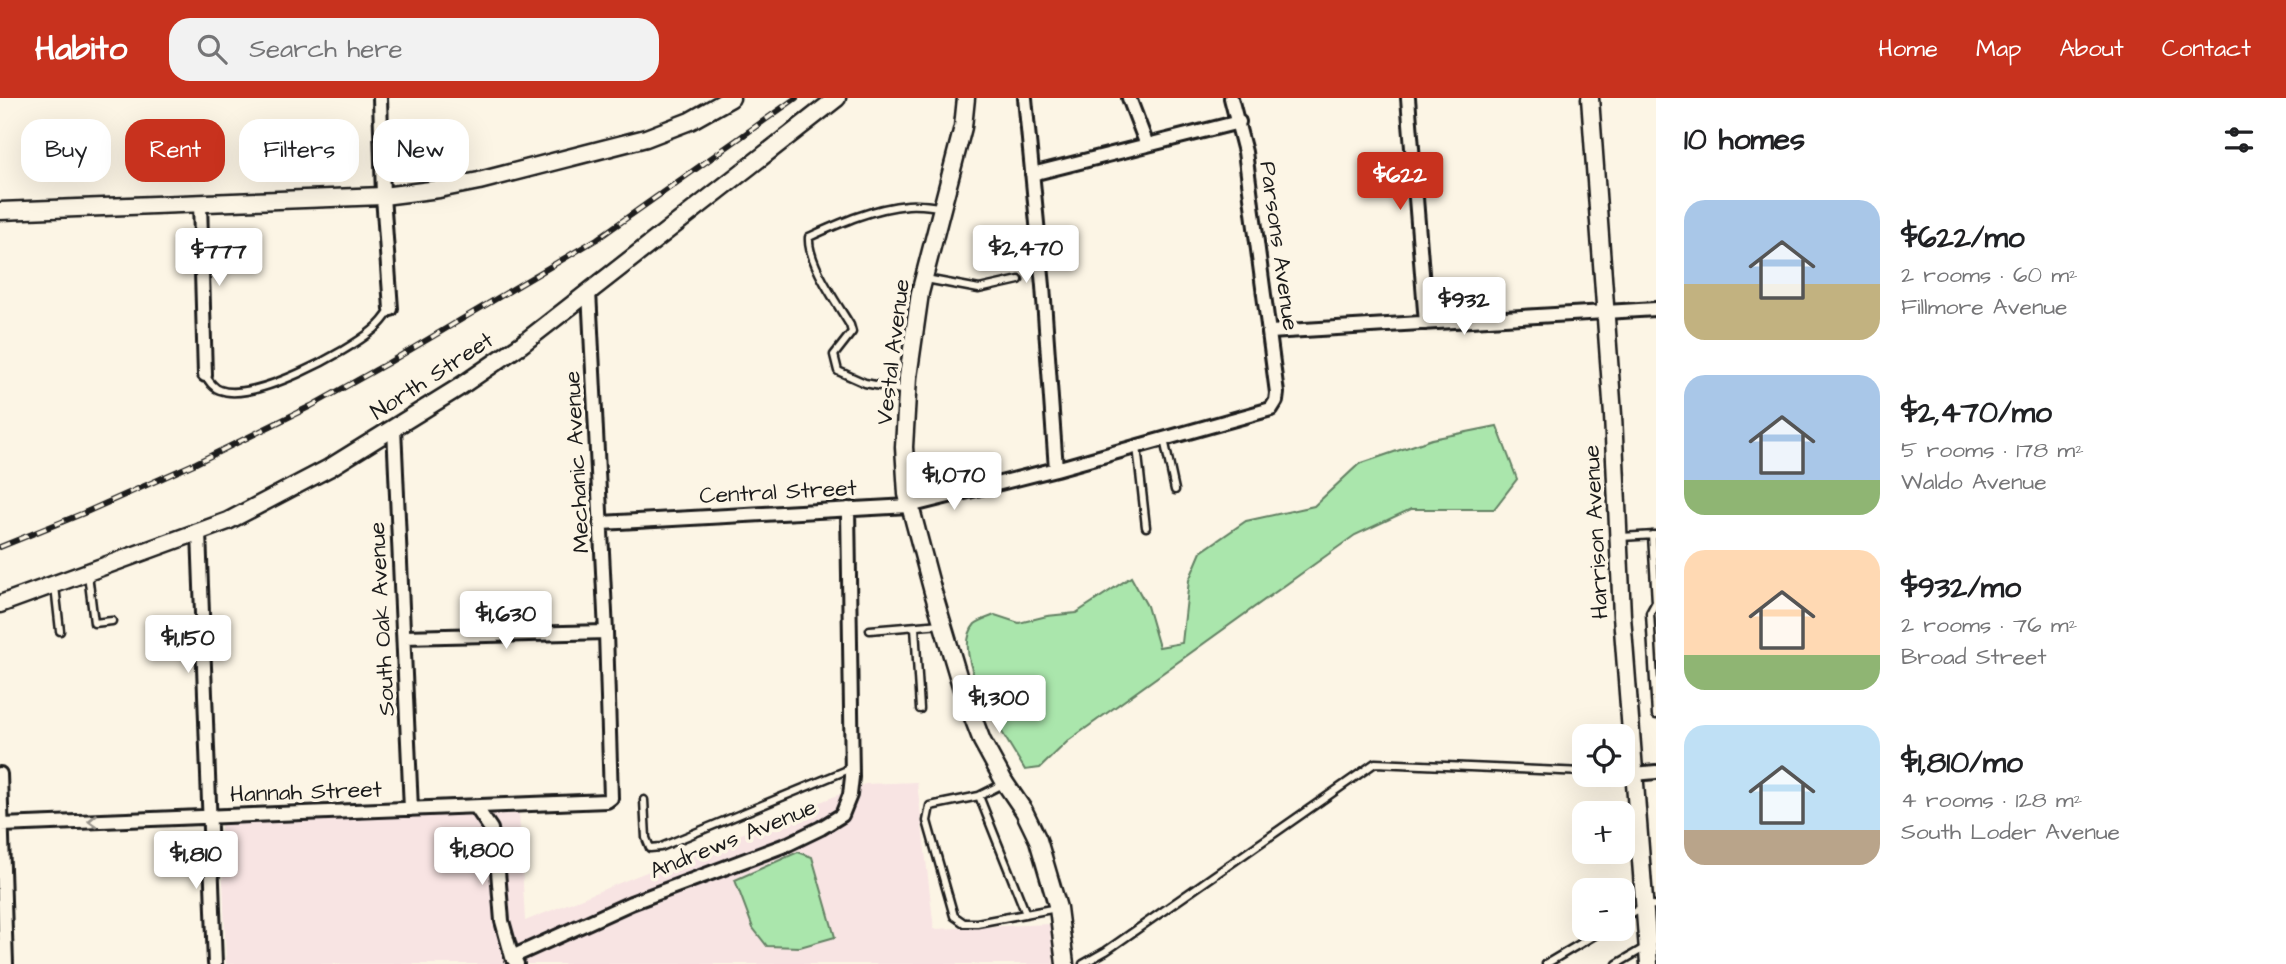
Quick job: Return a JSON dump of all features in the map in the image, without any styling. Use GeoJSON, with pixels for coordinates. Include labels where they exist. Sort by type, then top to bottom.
{"type":"FeatureCollection","features":[{"type":"Feature","properties":{"kind":"street"},"geometry":{"type":"LineString","coordinates":[[380,98],[383,196],[391,309]]}},
{"type":"Feature","properties":{"kind":"street"},"geometry":{"type":"LineString","coordinates":[[0,211],[383,196],[439,189],[646,138],[691,121],[731,98]]}},
{"type":"Feature","properties":{"kind":"street","name":"North Street"},"geometry":{"type":"LineString","coordinates":[[0,604],[199,532],[282,494],[394,428],[523,344],[837,98]]}},
{"type":"Feature","properties":{"kind":"street","name":"Vestal Avenue"},"geometry":{"type":"LineString","coordinates":[[966,98],[963,127],[924,279],[907,392],[904,447],[909,506],[962,690],[982,741],[1038,840],[1058,908],[1065,964]]}},
{"type":"Feature","properties":{"kind":"street"},"geometry":{"type":"LineString","coordinates":[[1025,98],[1043,286],[1056,469]]}},
{"type":"Feature","properties":{"kind":"street"},"geometry":{"type":"LineString","coordinates":[[1129,98],[1147,145]]}},
{"type":"Feature","properties":{"kind":"street","name":"Parsons Avenue"},"geometry":{"type":"LineString","coordinates":[[1231,98],[1239,122],[1270,332],[1278,393],[1276,401]]}},
{"type":"Feature","properties":{"kind":"street"},"geometry":{"type":"LineString","coordinates":[[1408,98],[1426,323]]}},
{"type":"Feature","properties":{"kind":"street","name":"Harrison Avenue"},"geometry":{"type":"LineString","coordinates":[[1590,98],[1613,415],[1626,724]]}},
{"type":"Feature","properties":{"kind":"street"},"geometry":{"type":"LineString","coordinates":[[1032,174],[1239,122]]}},
{"type":"Feature","properties":{"kind":"street"},"geometry":{"type":"LineString","coordinates":[[200,202],[205,375]]}},
{"type":"Feature","properties":{"kind":"street","name":"Mechanic Avenue"},"geometry":{"type":"LineString","coordinates":[[589,291],[606,632],[611,798]]}},
{"type":"Feature","properties":{"kind":"street"},"geometry":{"type":"LineString","coordinates":[[1270,332],[1656,309]]}},
{"type":"Feature","properties":{"kind":"street","name":"Central Street"},"geometry":{"type":"LineString","coordinates":[[601,523],[909,506],[1056,469],[1271,409],[1276,401]]}},
{"type":"Feature","properties":{"kind":"street","name":"South Oak Avenue"},"geometry":{"type":"LineString","coordinates":[[394,428],[411,809]]}},
{"type":"Feature","properties":{"kind":"street","name":"Andrews Avenue"},"geometry":{"type":"LineString","coordinates":[[513,962],[631,903],[788,844],[842,815],[848,804],[852,768],[848,509]]}},
{"type":"Feature","properties":{"kind":"street"},"geometry":{"type":"LineString","coordinates":[[199,532],[215,964]]}},
{"type":"Feature","properties":{"kind":"street"},"geometry":{"type":"LineString","coordinates":[[404,637],[606,632]]}},
{"type":"Feature","properties":{"kind":"street"},"geometry":{"type":"LineString","coordinates":[[1635,774],[1656,772]]}},
{"type":"Feature","properties":{"kind":"street"},"geometry":{"type":"LineString","coordinates":[[0,774],[6,964]]}},
{"type":"Feature","properties":{"kind":"street","name":"Harrison Avenue"},"geometry":{"type":"LineString","coordinates":[[1630,787],[1650,906],[1647,946],[1649,964]]}},
{"type":"Feature","properties":{"kind":"street","name":"Hannah Street"},"geometry":{"type":"LineString","coordinates":[[2,825],[476,807],[607,801],[611,798]]}},
{"type":"Feature","properties":{"kind":"street"},"geometry":{"type":"LineString","coordinates":[[476,807],[491,829],[502,921],[513,962]]}},
{"type":"Feature","properties":{"kind":"lane"},"geometry":{"type":"LineString","coordinates":[[907,392],[865,383],[838,371],[834,355],[852,332],[815,263],[808,247],[809,237],[844,221],[881,210],[909,205],[942,207]]}},
{"type":"Feature","properties":{"kind":"lane"},"geometry":{"type":"LineString","coordinates":[[924,279],[979,289],[1019,280]]}},
{"type":"Feature","properties":{"kind":"lane"},"geometry":{"type":"LineString","coordinates":[[205,375],[215,388],[223,392],[240,393],[269,386],[359,340],[383,320],[391,309]]}},
{"type":"Feature","properties":{"kind":"lane"},"geometry":{"type":"LineString","coordinates":[[1164,439],[1175,490]]}},
{"type":"Feature","properties":{"kind":"lane"},"geometry":{"type":"LineString","coordinates":[[1137,446],[1146,527]]}},
{"type":"Feature","properties":{"kind":"lane"},"geometry":{"type":"LineString","coordinates":[[1619,537],[1654,535],[1656,602],[1650,613],[1656,715]]}},
{"type":"Feature","properties":{"kind":"lane"},"geometry":{"type":"LineString","coordinates":[[88,572],[94,622],[112,621]]}},
{"type":"Feature","properties":{"kind":"lane"},"geometry":{"type":"LineString","coordinates":[[55,584],[60,631]]}},
{"type":"Feature","properties":{"kind":"lane"},"geometry":{"type":"LineString","coordinates":[[870,630],[943,624]]}},
{"type":"Feature","properties":{"kind":"lane"},"geometry":{"type":"LineString","coordinates":[[915,626],[920,709]]}},
{"type":"Feature","properties":{"kind":"lane"},"geometry":{"type":"LineString","coordinates":[[1083,964],[1375,763],[1572,771]]}},
{"type":"Feature","properties":{"kind":"lane"},"geometry":{"type":"LineString","coordinates":[[644,800],[646,838],[650,848],[661,847],[852,768]]}},
{"type":"Feature","properties":{"kind":"lane"},"geometry":{"type":"LineString","coordinates":[[1005,783],[979,796],[930,806],[927,821],[954,916],[964,923],[977,923],[1058,908]]}},
{"type":"Feature","properties":{"kind":"lane"},"geometry":{"type":"LineString","coordinates":[[979,796],[1026,914]]}},
{"type":"Feature","properties":{"kind":"lane"},"geometry":{"type":"LineString","coordinates":[[1546,964],[1585,941]]}},
{"type":"Feature","properties":{"kind":"lane"},"geometry":{"type":"LineString","coordinates":[[1617,964],[1647,946]]}},
{"type":"Feature","properties":{"kind":"shaded area"},"geometry":{"type":"Polygon","coordinates":[[[917,782],[934,929],[1050,924],[1054,964],[226,964],[221,824],[519,811],[525,921],[865,784],[917,782]]]}},
{"type":"Feature","properties":{"kind":"green space"},"geometry":{"type":"Polygon","coordinates":[[[1497,426],[1517,479],[1494,509],[1411,509],[1355,535],[1068,741],[1040,768],[1025,770],[994,719],[974,676],[968,638],[975,624],[995,615],[1019,623],[1076,613],[1131,577],[1147,606],[1159,647],[1182,643],[1189,580],[1201,552],[1246,521],[1314,506],[1359,464],[1432,439],[1497,426]]]}},
{"type":"Feature","properties":{"kind":"green space"},"geometry":{"type":"Polygon","coordinates":[[[798,852],[812,857],[835,937],[800,947],[767,946],[753,928],[735,880],[798,852]]]}},
{"type":"Feature","properties":{"kind":"railway"},"geometry":{"type":"LineString","coordinates":[[0,547],[196,463],[311,406],[388,363],[597,239],[796,98]]}}]}
